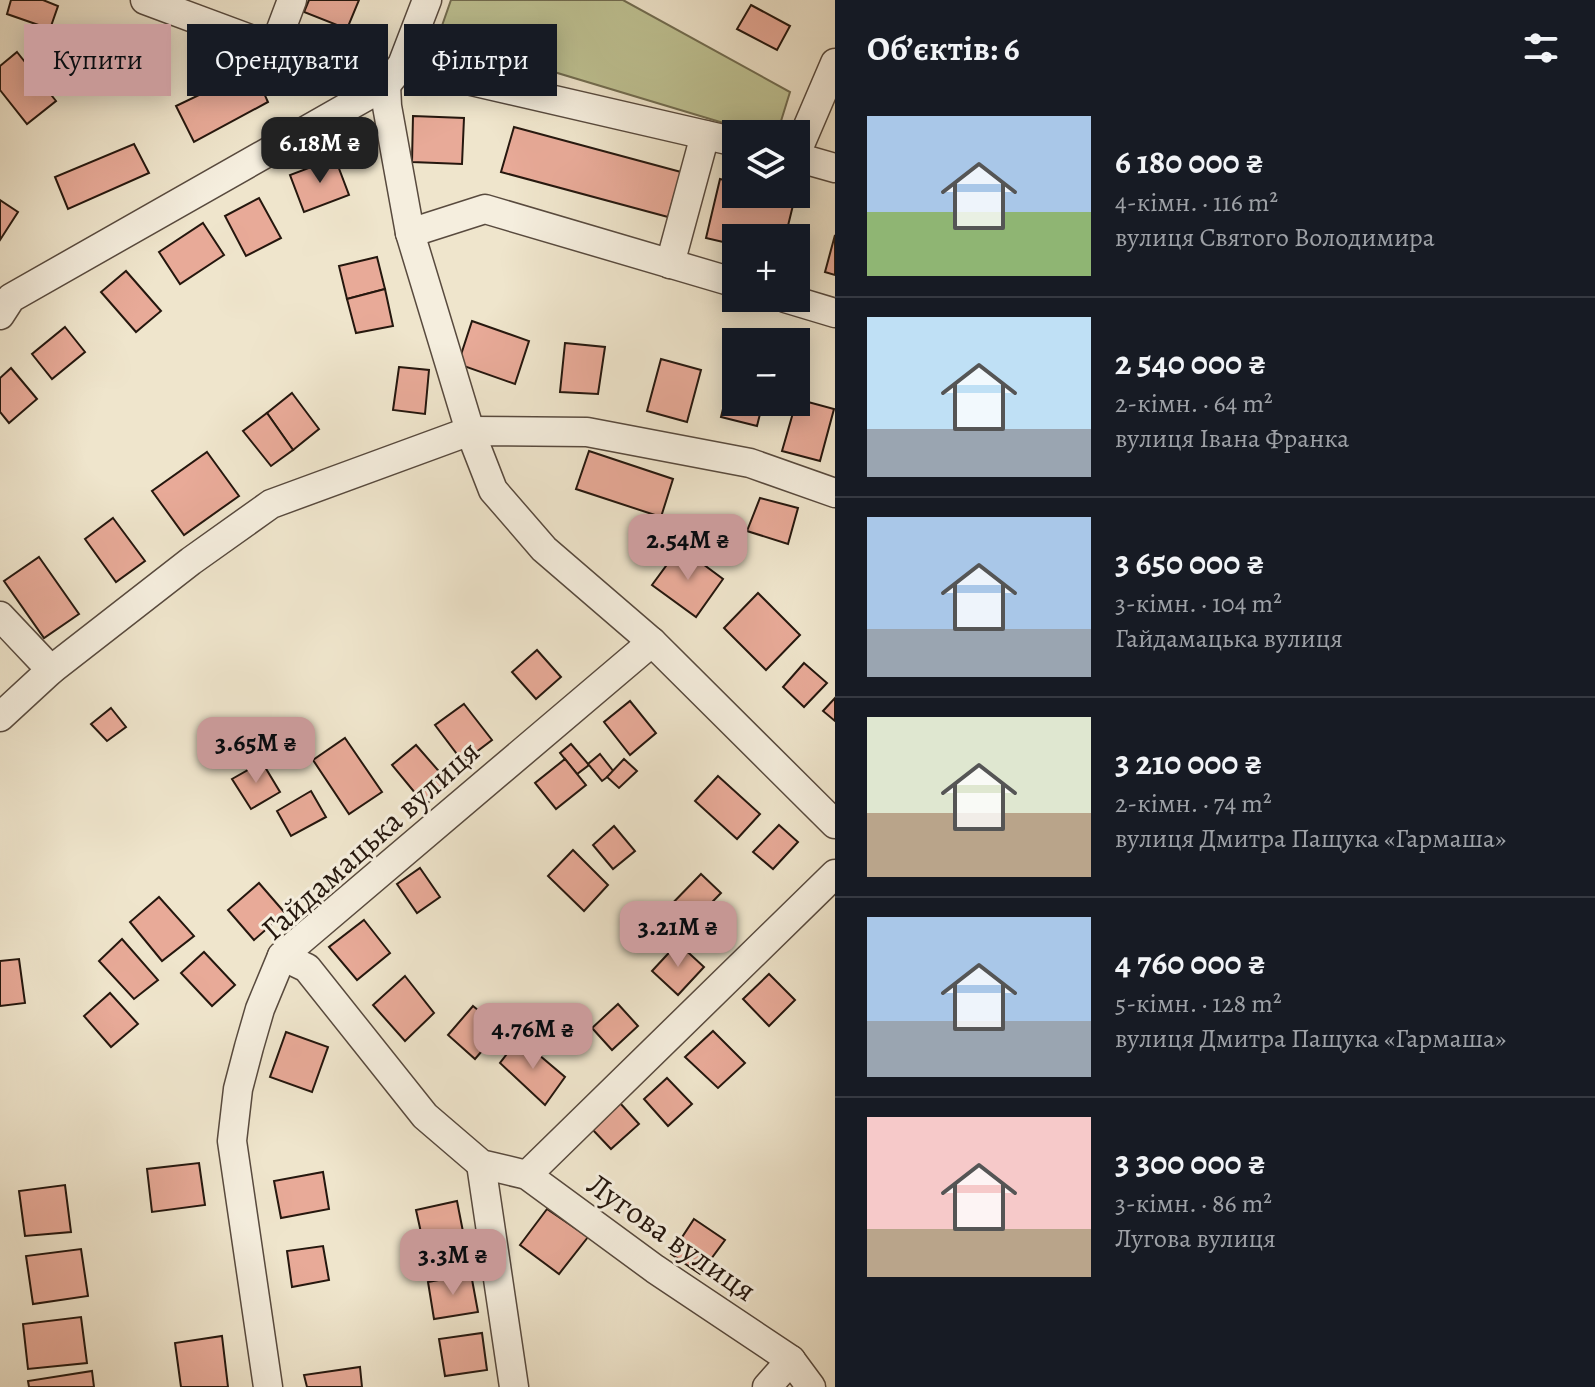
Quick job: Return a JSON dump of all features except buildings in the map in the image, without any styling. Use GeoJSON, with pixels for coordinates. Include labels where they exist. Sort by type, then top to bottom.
{"type":"FeatureCollection","features":[{"type":"Feature","properties":{"kind":"street"},"geometry":{"type":"LineString","coordinates":[[145,0],[201,10],[228,24]]}},
{"type":"Feature","properties":{"kind":"street"},"geometry":{"type":"LineString","coordinates":[[283,24],[292,0]]}},
{"type":"Feature","properties":{"kind":"street"},"geometry":{"type":"LineString","coordinates":[[427,0],[394,75],[387,106],[410,233],[470,431],[493,490],[544,549],[652,642],[835,824]]}},
{"type":"Feature","properties":{"kind":"street"},"geometry":{"type":"LineString","coordinates":[[810,123],[835,63]]}},
{"type":"Feature","properties":{"kind":"street"},"geometry":{"type":"LineString","coordinates":[[388,74],[722,139]]}},
{"type":"Feature","properties":{"kind":"street"},"geometry":{"type":"LineString","coordinates":[[4,301],[394,75]]}},
{"type":"Feature","properties":{"kind":"street"},"geometry":{"type":"LineString","coordinates":[[670,264],[705,135]]}},
{"type":"Feature","properties":{"kind":"street"},"geometry":{"type":"LineString","coordinates":[[810,160],[835,168]]}},
{"type":"Feature","properties":{"kind":"street"},"geometry":{"type":"LineString","coordinates":[[410,233],[485,209],[722,279]]}},
{"type":"Feature","properties":{"kind":"street"},"geometry":{"type":"LineString","coordinates":[[810,306],[835,313]]}},
{"type":"Feature","properties":{"kind":"street"},"geometry":{"type":"LineString","coordinates":[[0,717],[51,670],[191,561],[271,504],[470,431],[587,432],[750,463],[835,493]]}},
{"type":"Feature","properties":{"kind":"street"},"geometry":{"type":"LineString","coordinates":[[0,616],[51,670]]}},
{"type":"Feature","properties":{"kind":"street","name":"Гайдамацька вулиця"},"geometry":{"type":"LineString","coordinates":[[268,1387],[232,1141],[238,1089],[249,1047],[260,1009],[282,956],[652,642]]}},
{"type":"Feature","properties":{"kind":"street"},"geometry":{"type":"LineString","coordinates":[[527,1175],[835,874]]}},
{"type":"Feature","properties":{"kind":"street","name":"Лугова вулиця"},"geometry":{"type":"LineString","coordinates":[[282,956],[307,968],[425,1116],[481,1164],[527,1175],[655,1269],[791,1360],[811,1387]]}},
{"type":"Feature","properties":{"kind":"street"},"geometry":{"type":"LineString","coordinates":[[481,1164],[514,1387]]}},
{"type":"Feature","properties":{"kind":"street"},"geometry":{"type":"LineString","coordinates":[[767,1387],[791,1360]]}},
{"type":"Feature","properties":{"kind":"green space"},"geometry":{"type":"Polygon","coordinates":[[[451,0],[623,0],[790,92],[781,120],[722,120],[722,123],[557,73],[557,24],[443,24],[451,0]]]}}]}
